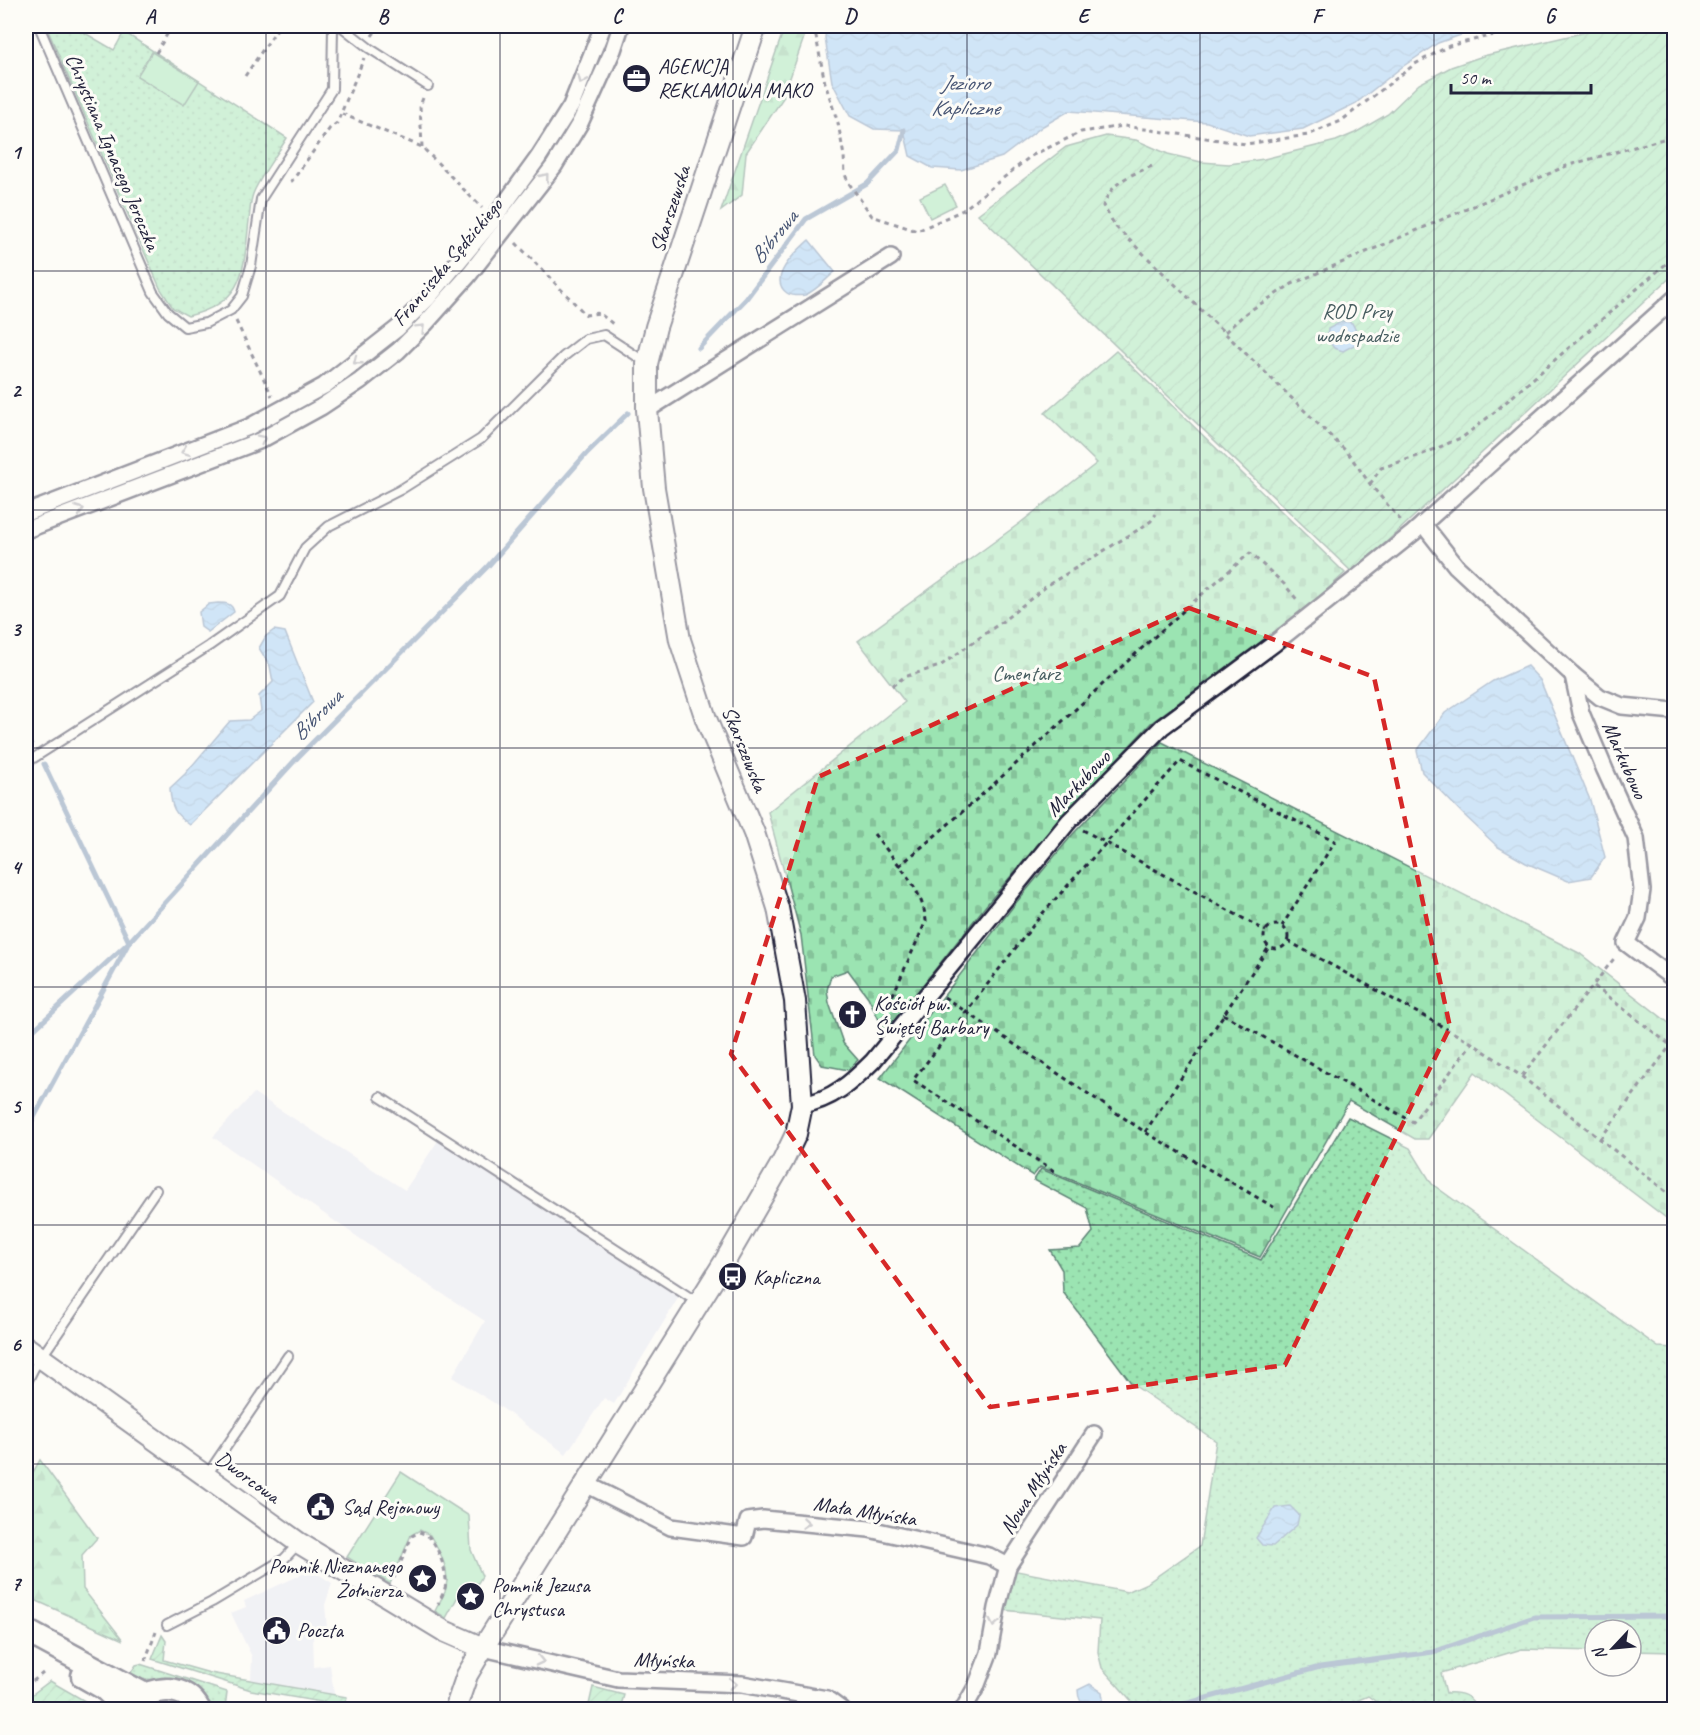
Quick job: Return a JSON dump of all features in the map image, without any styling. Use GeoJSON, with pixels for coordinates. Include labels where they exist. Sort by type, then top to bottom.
{"type":"FeatureCollection","features":[{"type":"Feature","properties":{"kind":"main road"},"geometry":{"type":"LineString","coordinates":[[26,1631],[135,1705]]}},
{"type":"Feature","properties":{"kind":"main road"},"geometry":{"type":"LineString","coordinates":[[26,1648],[90,1679],[135,1705]]}},
{"type":"Feature","properties":{"kind":"main road"},"geometry":{"type":"LineString","coordinates":[[135,1705],[156,1690],[167,1689],[189,1696],[200,1710]]}},
{"type":"Feature","properties":{"kind":"street","name":"Franciszka Sędzickiego"},"geometry":{"type":"LineString","coordinates":[[26,513],[249,428],[324,386],[398,328],[435,289],[493,219],[544,150],[571,106],[603,26]]}},
{"type":"Feature","properties":{"kind":"street","name":"Franciszka Sędzickiego"},"geometry":{"type":"LineString","coordinates":[[26,530],[259,441],[321,407],[360,381],[398,351],[426,324],[467,278],[554,165],[580,123],[613,50],[621,26]]}},
{"type":"Feature","properties":{"kind":"street","name":"Skarszewska"},"geometry":{"type":"LineString","coordinates":[[756,26],[656,327],[647,364],[647,410],[654,488],[680,640],[706,719],[754,833],[778,908],[795,1001],[802,1105]]}},
{"type":"Feature","properties":{"kind":"street"},"geometry":{"type":"LineString","coordinates":[[647,410],[891,257]]}},
{"type":"Feature","properties":{"kind":"street","name":"Markubowo"},"geometry":{"type":"LineString","coordinates":[[802,1105],[818,1102],[831,1096],[853,1080],[873,1060],[1069,821],[1162,727],[1418,529],[1674,299]]}},
{"type":"Feature","properties":{"kind":"street","name":"Markubowo"},"geometry":{"type":"LineString","coordinates":[[1418,529],[1573,675],[1600,697],[1622,706],[1662,712],[1674,711]]}},
{"type":"Feature","properties":{"kind":"street","name":"Markubowo"},"geometry":{"type":"LineString","coordinates":[[1573,675],[1581,713],[1636,838],[1642,890],[1638,918],[1626,943]]}},
{"type":"Feature","properties":{"kind":"street"},"geometry":{"type":"LineString","coordinates":[[1626,943],[1674,979]]}},
{"type":"Feature","properties":{"kind":"street"},"geometry":{"type":"LineString","coordinates":[[455,1710],[467,1676],[483,1648],[699,1302],[783,1161],[796,1134],[802,1105]]}},
{"type":"Feature","properties":{"kind":"street","name":"Dworcowa"},"geometry":{"type":"LineString","coordinates":[[34,1352],[298,1543],[444,1631],[483,1648]]}},
{"type":"Feature","properties":{"kind":"street","name":"Nowa Młyńska"},"geometry":{"type":"LineString","coordinates":[[1008,1566],[1094,1434]]}},
{"type":"Feature","properties":{"kind":"street","name":"Mała Młyńska"},"geometry":{"type":"LineString","coordinates":[[584,1484],[671,1527],[744,1537],[748,1521],[763,1519],[869,1529],[989,1556],[1008,1566]]}},
{"type":"Feature","properties":{"kind":"street"},"geometry":{"type":"LineString","coordinates":[[963,1710],[976,1687],[988,1653],[996,1608],[1008,1566]]}},
{"type":"Feature","properties":{"kind":"street","name":"Młyńska"},"geometry":{"type":"LineString","coordinates":[[483,1648],[618,1679],[742,1684],[827,1699],[842,1710]]}},
{"type":"Feature","properties":{"kind":"lane","name":"Chrystiana Ignacego Jereczka"},"geometry":{"type":"LineString","coordinates":[[39,26],[153,292],[168,313],[185,327],[207,323],[231,310]]}},
{"type":"Feature","properties":{"kind":"lane"},"geometry":{"type":"LineString","coordinates":[[231,310],[242,296],[251,266],[261,199],[332,88],[333,26]]}},
{"type":"Feature","properties":{"kind":"lane"},"geometry":{"type":"LineString","coordinates":[[340,26],[369,48],[428,86]]}},
{"type":"Feature","properties":{"kind":"lane"},"geometry":{"type":"LineString","coordinates":[[26,763],[209,646],[280,596],[305,548],[329,526],[400,490],[482,439],[563,357],[586,339],[604,334],[647,364]]}},
{"type":"Feature","properties":{"kind":"lane"},"geometry":{"type":"LineString","coordinates":[[380,1097],[699,1302]]}},
{"type":"Feature","properties":{"kind":"lane"},"geometry":{"type":"LineString","coordinates":[[26,1384],[34,1352],[156,1190]]}},
{"type":"Feature","properties":{"kind":"lane"},"geometry":{"type":"LineString","coordinates":[[206,1476],[288,1356]]}},
{"type":"Feature","properties":{"kind":"lane"},"geometry":{"type":"LineString","coordinates":[[167,1624],[212,1602],[284,1559],[298,1543]]}},
{"type":"Feature","properties":{"kind":"path"},"geometry":{"type":"LineString","coordinates":[[156,53],[172,26]]}},
{"type":"Feature","properties":{"kind":"path"},"geometry":{"type":"LineString","coordinates":[[245,76],[279,26]]}},
{"type":"Feature","properties":{"kind":"path"},"geometry":{"type":"LineString","coordinates":[[814,26],[825,83],[838,123],[848,182],[872,216],[917,231],[963,210],[1032,156],[1081,132],[1124,126],[1246,144],[1308,135],[1341,121],[1415,64],[1449,45],[1530,26]]}},
{"type":"Feature","properties":{"kind":"path"},"geometry":{"type":"LineString","coordinates":[[422,147],[420,106],[428,86]]}},
{"type":"Feature","properties":{"kind":"path"},"geometry":{"type":"LineString","coordinates":[[342,114],[422,147],[488,214]]}},
{"type":"Feature","properties":{"kind":"path"},"geometry":{"type":"LineString","coordinates":[[1225,332],[1246,313],[1292,284],[1569,165],[1674,136]]}},
{"type":"Feature","properties":{"kind":"path"},"geometry":{"type":"LineString","coordinates":[[1152,166],[1122,179],[1108,192],[1103,206],[1116,226],[1347,453],[1370,484],[1418,529]]}},
{"type":"Feature","properties":{"kind":"path"},"geometry":{"type":"LineString","coordinates":[[520,246],[586,315],[599,313],[617,327]]}},
{"type":"Feature","properties":{"kind":"path"},"geometry":{"type":"LineString","coordinates":[[1370,484],[1382,468],[1463,437],[1674,256]]}},
{"type":"Feature","properties":{"kind":"path"},"geometry":{"type":"LineString","coordinates":[[231,310],[280,411]]}},
{"type":"Feature","properties":{"kind":"path"},"geometry":{"type":"LineString","coordinates":[[892,686],[904,677],[940,666],[1003,621],[1048,585],[1142,528],[1156,514]]}},
{"type":"Feature","properties":{"kind":"path"},"geometry":{"type":"LineString","coordinates":[[899,866],[963,813],[1180,613],[1250,553],[1284,584],[1309,615]]}},
{"type":"Feature","properties":{"kind":"path"},"geometry":{"type":"LineString","coordinates":[[1054,1172],[913,1080],[1042,915],[1180,762],[1335,841],[1282,926]]}},
{"type":"Feature","properties":{"kind":"path"},"geometry":{"type":"LineString","coordinates":[[1069,821],[1266,931]]}},
{"type":"Feature","properties":{"kind":"path"},"geometry":{"type":"LineString","coordinates":[[874,834],[909,879],[925,906],[926,921],[876,1032]]}},
{"type":"Feature","properties":{"kind":"path"},"geometry":{"type":"LineString","coordinates":[[1275,925],[1282,926],[1288,934],[1287,941],[1280,948],[1269,946],[1265,941],[1266,931],[1275,925]]}},
{"type":"Feature","properties":{"kind":"path"},"geometry":{"type":"LineString","coordinates":[[1287,941],[1472,1043],[1521,1076],[1674,1198]]}},
{"type":"Feature","properties":{"kind":"path"},"geometry":{"type":"LineString","coordinates":[[1521,1076],[1626,943]]}},
{"type":"Feature","properties":{"kind":"path"},"geometry":{"type":"LineString","coordinates":[[1145,1132],[1269,946]]}},
{"type":"Feature","properties":{"kind":"path"},"geometry":{"type":"LineString","coordinates":[[1594,986],[1673,1046],[1600,1139]]}},
{"type":"Feature","properties":{"kind":"path"},"geometry":{"type":"LineString","coordinates":[[933,988],[1145,1132],[1277,1209]]}},
{"type":"Feature","properties":{"kind":"path"},"geometry":{"type":"LineString","coordinates":[[1223,1014],[1413,1122],[1472,1043]]}},
{"type":"Feature","properties":{"kind":"path"},"geometry":{"type":"LineString","coordinates":[[391,1585],[412,1536],[419,1532],[429,1536],[440,1556],[446,1581],[444,1592],[434,1611]]}},
{"type":"Feature","properties":{"kind":"path"},"geometry":{"type":"LineString","coordinates":[[145,1661],[157,1632]]}},
{"type":"Feature","properties":{"kind":"path"},"geometry":{"type":"LineString","coordinates":[[26,1687],[43,1673]]}},
{"type":"Feature","properties":{"kind":"highlighted area"},"geometry":{"type":"Polygon","coordinates":[[[1189,608],[1374,677],[1450,1027],[1285,1365],[990,1407],[731,1054],[818,777],[1189,608]]]}},
{"type":"Feature","properties":{"kind":"shaded area"},"geometry":{"type":"Polygon","coordinates":[[[254,1093],[405,1190],[441,1136],[683,1290],[614,1404],[604,1398],[566,1454],[499,1406],[452,1377],[485,1321],[407,1271],[213,1137],[254,1093]]]}},
{"type":"Feature","properties":{"kind":"shaded area"},"geometry":{"type":"Polygon","coordinates":[[[305,1573],[318,1574],[332,1583],[325,1605],[327,1628],[313,1633],[314,1667],[330,1665],[334,1694],[251,1680],[252,1657],[231,1613],[246,1607],[244,1601],[305,1573]]]}},
{"type":"Feature","properties":{"kind":"green space"},"geometry":{"type":"Polygon","coordinates":[[[46,26],[77,26],[78,29],[114,50],[124,32],[287,138],[253,194],[242,270],[231,294],[221,303],[188,316],[173,308],[160,288],[46,26]]]}},
{"type":"Feature","properties":{"kind":"green space"},"geometry":{"type":"Polygon","coordinates":[[[785,26],[808,26],[783,98],[746,153],[742,195],[721,211],[785,26]]]}},
{"type":"Feature","properties":{"kind":"green space","name":"ROD Przy wodospadzie"},"geometry":{"type":"Polygon","coordinates":[[[1612,26],[1674,26],[1674,274],[1353,573],[978,214],[1066,147],[1106,136],[1136,140],[1168,154],[1201,162],[1229,164],[1264,159],[1336,141],[1355,133],[1388,114],[1419,84],[1451,67],[1483,56],[1612,26]]]}},
{"type":"Feature","properties":{"kind":"green space"},"geometry":{"type":"Polygon","coordinates":[[[152,52],[199,81],[184,105],[137,76],[152,52]]]}},
{"type":"Feature","properties":{"kind":"green space"},"geometry":{"type":"Polygon","coordinates":[[[945,185],[956,205],[930,218],[920,197],[945,185]]]}},
{"type":"Feature","properties":{"kind":"green space","name":"Cmentarz"},"geometry":{"type":"Polygon","coordinates":[[[1116,351],[1345,573],[1309,606],[1151,723],[1046,835],[988,903],[879,1040],[878,1032],[882,1026],[868,997],[848,970],[831,976],[827,990],[829,1003],[843,1043],[858,1060],[848,1070],[822,1065],[815,1055],[801,935],[768,812],[905,702],[858,641],[1020,523],[1097,463],[1045,413],[1116,351]]]}},
{"type":"Feature","properties":{"kind":"green space"},"geometry":{"type":"Polygon","coordinates":[[[1162,742],[1579,953],[1674,1027],[1674,1224],[1475,1072],[1428,1139],[1415,1139],[1349,1101],[1260,1257],[1040,1167],[1033,1176],[880,1078],[1015,904],[1073,834],[1162,742]]]}},
{"type":"Feature","properties":{"kind":"green space"},"geometry":{"type":"Polygon","coordinates":[[[1348,1117],[1410,1148],[1432,1184],[1658,1347],[1674,1348],[1674,1652],[1643,1651],[1643,1618],[1583,1618],[1583,1651],[1522,1649],[1441,1673],[1446,1693],[1465,1695],[1472,1700],[1476,1709],[1386,1709],[1368,1696],[1337,1709],[1134,1709],[1137,1707],[1102,1668],[1098,1652],[1100,1620],[1003,1610],[1012,1570],[1127,1592],[1147,1583],[1200,1546],[1216,1441],[1132,1384],[1063,1292],[1062,1270],[1050,1250],[1080,1248],[1093,1232],[1087,1208],[1034,1180],[1041,1169],[1261,1260],[1348,1117]]]}},
{"type":"Feature","properties":{"kind":"green space"},"geometry":{"type":"Polygon","coordinates":[[[40,1460],[97,1538],[82,1555],[83,1589],[123,1640],[26,1596],[26,1485],[40,1460]]]}},
{"type":"Feature","properties":{"kind":"green space"},"geometry":{"type":"Polygon","coordinates":[[[401,1472],[469,1516],[471,1550],[482,1576],[478,1583],[462,1589],[446,1618],[435,1611],[445,1592],[447,1581],[441,1555],[430,1535],[420,1530],[411,1535],[390,1584],[347,1557],[401,1472]]]}},
{"type":"Feature","properties":{"kind":"green space"},"geometry":{"type":"Polygon","coordinates":[[[162,1635],[166,1641],[164,1660],[210,1673],[347,1697],[344,1706],[251,1690],[152,1659],[162,1635]]]}},
{"type":"Feature","properties":{"kind":"green space"},"geometry":{"type":"Polygon","coordinates":[[[140,1664],[227,1692],[225,1708],[212,1705],[194,1689],[170,1680],[142,1679],[130,1674],[136,1665],[140,1664]]]}},
{"type":"Feature","properties":{"kind":"green space"},"geometry":{"type":"Polygon","coordinates":[[[50,1681],[85,1701],[93,1709],[26,1709],[26,1699],[50,1681]]]}},
{"type":"Feature","properties":{"kind":"green space"},"geometry":{"type":"Polygon","coordinates":[[[593,1687],[624,1695],[620,1709],[588,1709],[593,1687]]]}},
{"type":"Feature","properties":{"kind":"water","name":"Jezioro Kapliczne"},"geometry":{"type":"Polygon","coordinates":[[[826,26],[1494,26],[1438,43],[1402,67],[1356,103],[1303,129],[1249,136],[1207,122],[1069,111],[1043,126],[1002,157],[961,170],[932,168],[910,156],[904,130],[874,129],[850,116],[832,82],[825,38],[826,26]]]}},
{"type":"Feature","properties":{"kind":"water"},"geometry":{"type":"Polygon","coordinates":[[[809,240],[835,272],[805,295],[789,294],[781,287],[782,272],[792,257],[809,240]]]}},
{"type":"Feature","properties":{"kind":"water"},"geometry":{"type":"Polygon","coordinates":[[[1343,321],[1352,323],[1359,337],[1358,343],[1343,351],[1334,348],[1327,339],[1328,329],[1343,321]]]}},
{"type":"Feature","properties":{"kind":"water"},"geometry":{"type":"Polygon","coordinates":[[[209,604],[230,605],[234,612],[208,632],[201,627],[199,612],[209,604]]]}},
{"type":"Feature","properties":{"kind":"water"},"geometry":{"type":"Polygon","coordinates":[[[274,630],[285,632],[313,702],[190,825],[174,810],[170,788],[185,774],[230,721],[249,720],[261,711],[259,696],[273,682],[270,666],[259,648],[266,636],[274,630]]]}},
{"type":"Feature","properties":{"kind":"water"},"geometry":{"type":"Polygon","coordinates":[[[1527,666],[1540,680],[1590,800],[1605,857],[1591,877],[1568,881],[1526,863],[1498,847],[1422,772],[1417,751],[1445,713],[1493,681],[1527,666]]]}},
{"type":"Feature","properties":{"kind":"water"},"geometry":{"type":"Polygon","coordinates":[[[1290,1506],[1299,1515],[1297,1525],[1273,1546],[1262,1545],[1256,1538],[1275,1508],[1290,1506]]]}},
{"type":"Feature","properties":{"kind":"water"},"geometry":{"type":"Polygon","coordinates":[[[1090,1684],[1102,1692],[1103,1699],[1099,1704],[1091,1707],[1080,1701],[1078,1690],[1090,1684]]]}},
{"type":"Feature","properties":{"kind":"waterway","name":"Bibrowa"},"geometry":{"type":"LineString","coordinates":[[699,348],[746,299],[806,219],[867,184],[899,150],[904,130]]}},
{"type":"Feature","properties":{"kind":"waterway","name":"Bibrowa"},"geometry":{"type":"LineString","coordinates":[[26,1037],[129,942],[298,757],[488,566],[586,454],[628,413]]}},
{"type":"Feature","properties":{"kind":"waterway"},"geometry":{"type":"LineString","coordinates":[[26,741],[31,745]]}},
{"type":"Feature","properties":{"kind":"waterway"},"geometry":{"type":"LineString","coordinates":[[44,764],[129,942]]}},
{"type":"Feature","properties":{"kind":"waterway"},"geometry":{"type":"LineString","coordinates":[[26,1132],[127,946]]}},
{"type":"Feature","properties":{"kind":"waterway"},"geometry":{"type":"LineString","coordinates":[[1174,1710],[1181,1705],[1320,1667],[1433,1652],[1534,1617],[1674,1616]]}},
{"type":"Feature","properties":{"kind":"place","name":"AGENCJA REKLAMOWA MAKO"},"geometry":{"type":"Point","coordinates":[637,78]}},
{"type":"Feature","properties":{"kind":"place","name":"Kościół pw. Świętej Barbary"},"geometry":{"type":"Point","coordinates":[853,1015]}},
{"type":"Feature","properties":{"kind":"place","name":"Kapliczna"},"geometry":{"type":"Point","coordinates":[732,1277]}},
{"type":"Feature","properties":{"kind":"place","name":"Sąd Rejonowy"},"geometry":{"type":"Point","coordinates":[321,1507]}},
{"type":"Feature","properties":{"kind":"place","name":"Pomnik Nieznanego Żołnierza"},"geometry":{"type":"Point","coordinates":[423,1578]}},
{"type":"Feature","properties":{"kind":"place","name":"Pomnik Jezusa Chrystusa"},"geometry":{"type":"Point","coordinates":[471,1597]}},
{"type":"Feature","properties":{"kind":"place","name":"Poczta"},"geometry":{"type":"Point","coordinates":[276,1630]}}]}
